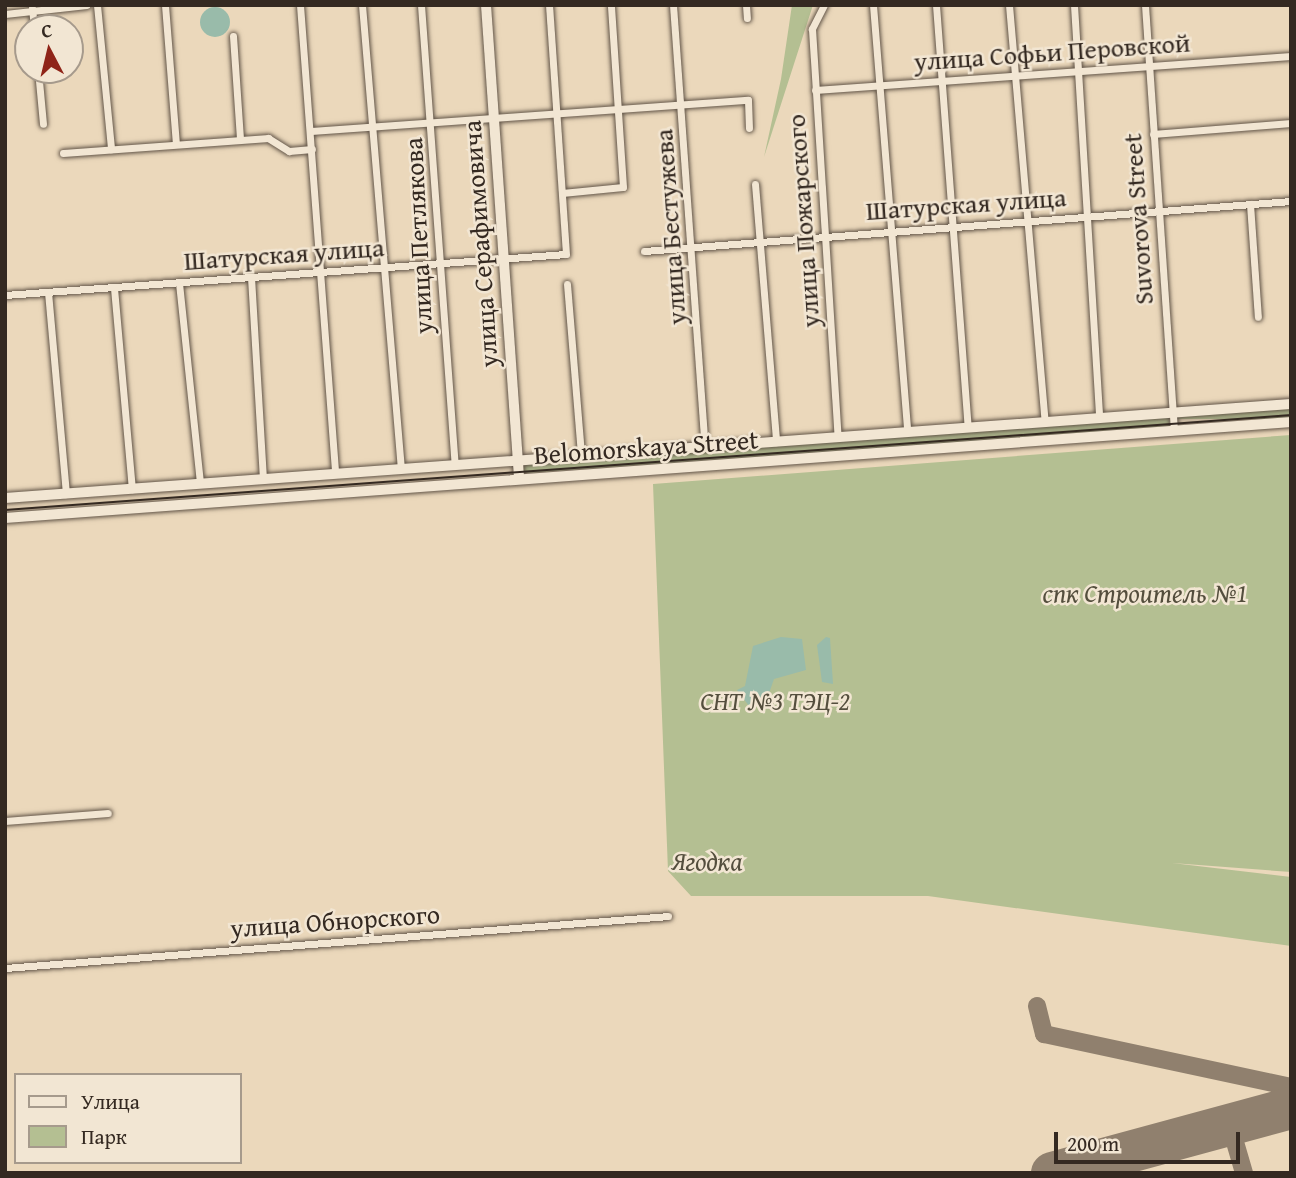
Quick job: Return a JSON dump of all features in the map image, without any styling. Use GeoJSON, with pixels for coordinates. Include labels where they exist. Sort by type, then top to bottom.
{"type":"FeatureCollection","features":[{"type":"Feature","properties":{"kind":"main road","name":"улица Серафимовича"},"geometry":{"type":"LineString","coordinates":[[486,5],[519,480]]}},
{"type":"Feature","properties":{"kind":"main road","name":"Belomorskaya Street"},"geometry":{"type":"LineString","coordinates":[[5,498],[1291,404]]}},
{"type":"Feature","properties":{"kind":"main road","name":"Belomorskaya Street"},"geometry":{"type":"LineString","coordinates":[[5,518],[1291,422]]}},
{"type":"Feature","properties":{"kind":"main road"},"geometry":{"type":"LineString","coordinates":[[219,482],[220,502]]}},
{"type":"Feature","properties":{"kind":"street"},"geometry":{"type":"LineString","coordinates":[[5,14],[32,7],[87,5]]}},
{"type":"Feature","properties":{"kind":"street"},"geometry":{"type":"LineString","coordinates":[[97,5],[111,149]]}},
{"type":"Feature","properties":{"kind":"street"},"geometry":{"type":"LineString","coordinates":[[165,5],[176,144]]}},
{"type":"Feature","properties":{"kind":"street"},"geometry":{"type":"LineString","coordinates":[[300,5],[335,474]]}},
{"type":"Feature","properties":{"kind":"street"},"geometry":{"type":"LineString","coordinates":[[362,5],[375,129],[401,469]]}},
{"type":"Feature","properties":{"kind":"street","name":"улица Петлякова"},"geometry":{"type":"LineString","coordinates":[[421,5],[432,125],[438,264],[455,465]]}},
{"type":"Feature","properties":{"kind":"street"},"geometry":{"type":"LineString","coordinates":[[549,5],[562,193],[623,187],[611,5]]}},
{"type":"Feature","properties":{"kind":"street","name":"улица Бестужева"},"geometry":{"type":"LineString","coordinates":[[673,5],[683,105],[705,447]]}},
{"type":"Feature","properties":{"kind":"street"},"geometry":{"type":"LineString","coordinates":[[746,5],[747,18]]}},
{"type":"Feature","properties":{"kind":"street","name":"улица Пожарского"},"geometry":{"type":"LineString","coordinates":[[824,5],[812,29],[838,437]]}},
{"type":"Feature","properties":{"kind":"street"},"geometry":{"type":"LineString","coordinates":[[873,5],[907,432]]}},
{"type":"Feature","properties":{"kind":"street"},"geometry":{"type":"LineString","coordinates":[[936,5],[968,427]]}},
{"type":"Feature","properties":{"kind":"street"},"geometry":{"type":"LineString","coordinates":[[1009,5],[1023,220],[1045,422]]}},
{"type":"Feature","properties":{"kind":"street"},"geometry":{"type":"LineString","coordinates":[[1074,5],[1084,216],[1099,418]]}},
{"type":"Feature","properties":{"kind":"street","name":"Suvorova Street"},"geometry":{"type":"LineString","coordinates":[[1145,5],[1174,431]]}},
{"type":"Feature","properties":{"kind":"street"},"geometry":{"type":"LineString","coordinates":[[233,36],[240,139]]}},
{"type":"Feature","properties":{"kind":"street","name":"улица Софьи Перовской"},"geometry":{"type":"LineString","coordinates":[[815,90],[1291,56]]}},
{"type":"Feature","properties":{"kind":"street"},"geometry":{"type":"LineString","coordinates":[[39,84],[43,124]]}},
{"type":"Feature","properties":{"kind":"street"},"geometry":{"type":"LineString","coordinates":[[311,131],[432,125],[748,100],[749,128]]}},
{"type":"Feature","properties":{"kind":"street"},"geometry":{"type":"LineString","coordinates":[[1153,134],[1291,123]]}},
{"type":"Feature","properties":{"kind":"street"},"geometry":{"type":"LineString","coordinates":[[63,153],[268,138],[289,151],[312,149]]}},
{"type":"Feature","properties":{"kind":"street"},"geometry":{"type":"LineString","coordinates":[[755,184],[776,442]]}},
{"type":"Feature","properties":{"kind":"street","name":"Шатурская улица"},"geometry":{"type":"LineString","coordinates":[[5,296],[566,254],[562,193]]}},
{"type":"Feature","properties":{"kind":"street","name":"Шатурская улица"},"geometry":{"type":"LineString","coordinates":[[644,251],[691,245],[1291,201]]}},
{"type":"Feature","properties":{"kind":"street"},"geometry":{"type":"LineString","coordinates":[[1250,204],[1258,317]]}},
{"type":"Feature","properties":{"kind":"street"},"geometry":{"type":"LineString","coordinates":[[251,277],[263,479]]}},
{"type":"Feature","properties":{"kind":"street"},"geometry":{"type":"LineString","coordinates":[[179,283],[200,484]]}},
{"type":"Feature","properties":{"kind":"street"},"geometry":{"type":"LineString","coordinates":[[567,284],[581,456]]}},
{"type":"Feature","properties":{"kind":"street"},"geometry":{"type":"LineString","coordinates":[[114,288],[132,489]]}},
{"type":"Feature","properties":{"kind":"street"},"geometry":{"type":"LineString","coordinates":[[48,292],[66,494]]}},
{"type":"Feature","properties":{"kind":"street"},"geometry":{"type":"LineString","coordinates":[[5,821],[108,813]]}},
{"type":"Feature","properties":{"kind":"street","name":"улица Обнорского"},"geometry":{"type":"LineString","coordinates":[[5,968],[667,916]]}},
{"type":"Feature","properties":{"kind":"green space"},"geometry":{"type":"Polygon","coordinates":[[[792,5],[813,5],[764,157],[781,79],[792,5]]]}},
{"type":"Feature","properties":{"kind":"green space"},"geometry":{"type":"Polygon","coordinates":[[[1175,407],[1291,407],[1291,419],[1175,419],[1175,407]]]}},
{"type":"Feature","properties":{"kind":"green space"},"geometry":{"type":"Polygon","coordinates":[[[1169,415],[1170,428],[520,473],[520,460],[1169,415]]]}},
{"type":"Feature","properties":{"kind":"green space"},"geometry":{"type":"Polygon","coordinates":[[[1291,435],[1291,872],[1172,863],[1291,877],[1291,946],[928,896],[691,896],[668,871],[653,484],[1291,435]]]}},
{"type":"Feature","properties":{"kind":"shaded area"},"geometry":{"type":"Polygon","coordinates":[[[215,7],[226,11],[230,22],[226,33],[215,37],[204,33],[200,22],[204,11],[215,7]]]}},
{"type":"Feature","properties":{"kind":"shaded area"},"geometry":{"type":"Polygon","coordinates":[[[781,637],[802,639],[806,670],[774,679],[766,702],[749,706],[737,690],[745,686],[753,646],[781,637]]]}},
{"type":"Feature","properties":{"kind":"shaded area"},"geometry":{"type":"Polygon","coordinates":[[[826,637],[830,638],[833,684],[822,682],[817,645],[826,637]]]}},
{"type":"Feature","properties":{"kind":"taxiway"},"geometry":{"type":"LineString","coordinates":[[1037,1006],[1044,1034],[1291,1087]]}},
{"type":"Feature","properties":{"kind":"taxiway"},"geometry":{"type":"LineString","coordinates":[[1288,1109],[1291,1119]]}},
{"type":"Feature","properties":{"kind":"taxiway"},"geometry":{"type":"LineString","coordinates":[[1230,1125],[1244,1173]]}},
{"type":"Feature","properties":{"kind":"runway"},"geometry":{"type":"LineString","coordinates":[[1052,1173],[1291,1108]]}},
{"type":"Feature","properties":{"kind":"tram line"},"geometry":{"type":"LineString","coordinates":[[5,510],[1291,415]]}},
{"type":"Feature","properties":{"kind":"park label","name":"спк Строитель №1"},"geometry":{"type":"Point","coordinates":[1145,593]}},
{"type":"Feature","properties":{"kind":"park label","name":"СНТ №3 ТЭЦ-2"},"geometry":{"type":"Point","coordinates":[775,701]}},
{"type":"Feature","properties":{"kind":"park label","name":"Ягодка"},"geometry":{"type":"Point","coordinates":[707,861]}}]}
